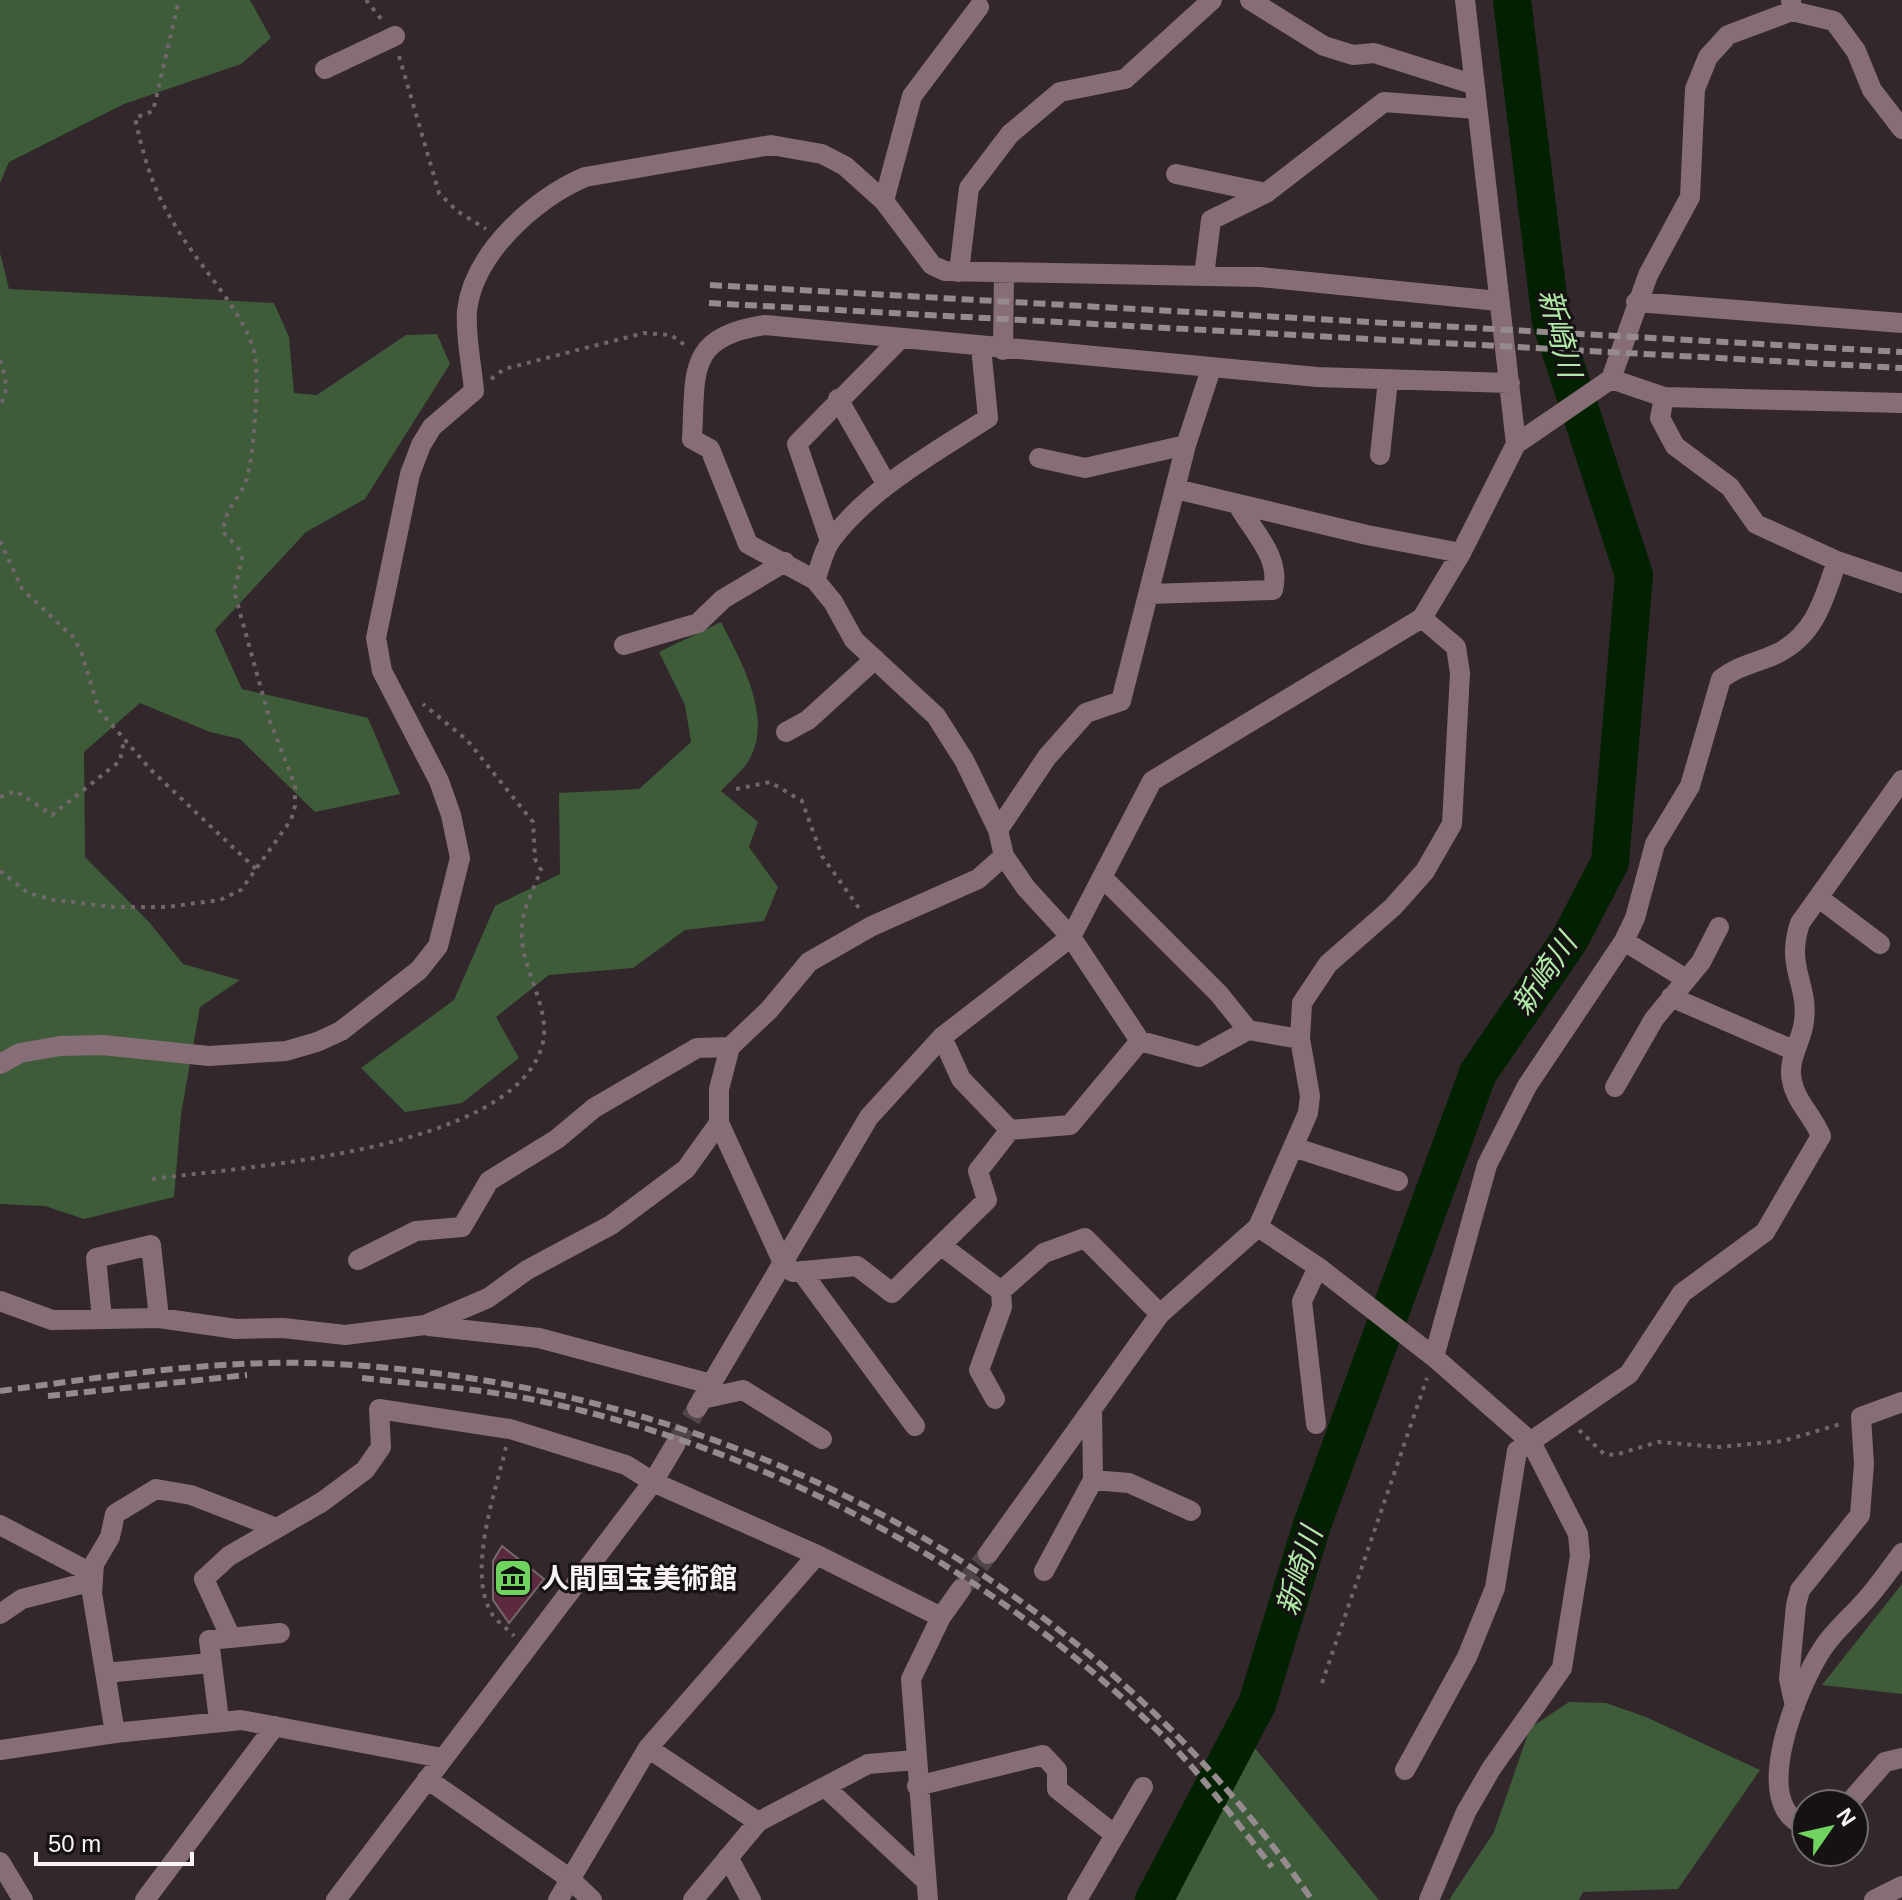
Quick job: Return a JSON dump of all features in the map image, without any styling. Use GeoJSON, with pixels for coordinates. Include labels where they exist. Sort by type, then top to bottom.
{"type":"FeatureCollection","features":[{"type":"Feature","properties":{"kind":"street"},"geometry":{"type":"LineString","coordinates":[[959,272],[969,188],[1010,134],[1060,92],[1125,79],[1212,0]]}},
{"type":"Feature","properties":{"kind":"street"},"geometry":{"type":"LineString","coordinates":[[1250,0],[1324,46],[1353,55],[1374,53],[1472,84]]}},
{"type":"Feature","properties":{"kind":"street"},"geometry":{"type":"LineString","coordinates":[[1465,0],[1472,84],[1516,444]]}},
{"type":"Feature","properties":{"kind":"street"},"geometry":{"type":"LineString","coordinates":[[703,1397],[792,1268],[869,1117],[942,1037],[1071,937],[1152,781],[1422,618],[1461,553],[1516,444],[1605,383],[1636,302],[1690,197],[1695,89],[1708,57],[1728,35],[1791,6],[1834,21],[1856,51],[1872,90],[1902,129]]}},
{"type":"Feature","properties":{"kind":"street"},"geometry":{"type":"LineString","coordinates":[[884,201],[912,96],[979,7]]}},
{"type":"Feature","properties":{"kind":"street"},"geometry":{"type":"LineString","coordinates":[[325,69],[395,36]]}},
{"type":"Feature","properties":{"kind":"street"},"geometry":{"type":"LineString","coordinates":[[1204,276],[1211,220],[1266,193],[1384,102],[1476,109]]}},
{"type":"Feature","properties":{"kind":"street"},"geometry":{"type":"LineString","coordinates":[[0,1064],[20,1053],[60,1046],[102,1045],[209,1056],[286,1051],[341,1031],[419,970],[438,946],[460,858],[451,815],[439,781],[382,671],[376,638],[410,474],[421,445],[432,427],[474,391],[467,312],[475,281],[502,238],[561,187],[585,177],[771,145],[822,154],[845,166],[884,201],[932,265],[945,271],[1260,277],[1498,301]]}},
{"type":"Feature","properties":{"kind":"street"},"geometry":{"type":"LineString","coordinates":[[1176,174],[1266,193]]}},
{"type":"Feature","properties":{"kind":"street"},"geometry":{"type":"LineString","coordinates":[[1003,350],[1004,273]]}},
{"type":"Feature","properties":{"kind":"street"},"geometry":{"type":"LineString","coordinates":[[1636,302],[1902,323]]}},
{"type":"Feature","properties":{"kind":"street"},"geometry":{"type":"LineString","coordinates":[[1300,1039],[1248,1030],[1199,1057],[1140,1041],[1071,937],[1026,888],[1004,856],[998,830],[964,760],[936,716],[854,640],[833,602],[815,580],[748,544],[710,449],[692,439],[697,361],[716,339],[741,328],[765,325],[1211,369],[1388,380],[1510,383]]}},
{"type":"Feature","properties":{"kind":"street"},"geometry":{"type":"LineString","coordinates":[[830,541],[797,444],[900,339]]}},
{"type":"Feature","properties":{"kind":"street"},"geometry":{"type":"LineString","coordinates":[[815,580],[830,541],[887,485],[988,418],[981,347]]}},
{"type":"Feature","properties":{"kind":"street"},"geometry":{"type":"LineString","coordinates":[[998,830],[1047,757],[1086,713],[1121,701],[1186,445],[1211,369]]}},
{"type":"Feature","properties":{"kind":"street"},"geometry":{"type":"LineString","coordinates":[[1380,455],[1388,380]]}},
{"type":"Feature","properties":{"kind":"street"},"geometry":{"type":"LineString","coordinates":[[1605,383],[1664,397],[1902,403]]}},
{"type":"Feature","properties":{"kind":"street"},"geometry":{"type":"LineString","coordinates":[[1664,397],[1660,418],[1675,446],[1730,487],[1756,524],[1837,561],[1902,583]]}},
{"type":"Feature","properties":{"kind":"street"},"geometry":{"type":"LineString","coordinates":[[838,399],[887,485]]}},
{"type":"Feature","properties":{"kind":"street"},"geometry":{"type":"LineString","coordinates":[[1039,458],[1085,468],[1186,445]]}},
{"type":"Feature","properties":{"kind":"street"},"geometry":{"type":"LineString","coordinates":[[1176,489],[1461,553]]}},
{"type":"Feature","properties":{"kind":"street"},"geometry":{"type":"LineString","coordinates":[[1149,594],[1273,590],[1276,576],[1273,557],[1238,505]]}},
{"type":"Feature","properties":{"kind":"street"},"geometry":{"type":"LineString","coordinates":[[1427,1351],[1487,1165],[1527,1086],[1624,941],[1635,918],[1655,844],[1690,786],[1721,679],[1734,669],[1779,653],[1804,634],[1819,616],[1837,561]]}},
{"type":"Feature","properties":{"kind":"street"},"geometry":{"type":"LineString","coordinates":[[624,645],[698,623],[723,599],[785,562]]}},
{"type":"Feature","properties":{"kind":"street"},"geometry":{"type":"LineString","coordinates":[[988,1554],[1160,1314],[1258,1227],[1308,1113],[1310,1096],[1300,1039],[1302,1003],[1328,964],[1393,907],[1425,871],[1452,824],[1460,673],[1456,647],[1422,618]]}},
{"type":"Feature","properties":{"kind":"street"},"geometry":{"type":"LineString","coordinates":[[786,732],[808,720],[875,659]]}},
{"type":"Feature","properties":{"kind":"street"},"geometry":{"type":"LineString","coordinates":[[1405,1770],[1467,1657],[1495,1588],[1517,1451],[1629,1374],[1682,1293],[1765,1232],[1821,1136],[1814,1118],[1796,1098],[1791,1077],[1793,1050],[1804,1022],[1792,955],[1795,939],[1800,923],[1902,780]]}},
{"type":"Feature","properties":{"kind":"street"},"geometry":{"type":"LineString","coordinates":[[915,1426],[792,1268],[719,1123],[719,1089],[730,1047],[769,1010],[809,962],[872,926],[978,879],[1004,856]]}},
{"type":"Feature","properties":{"kind":"street"},"geometry":{"type":"LineString","coordinates":[[1102,877],[1219,994],[1248,1030]]}},
{"type":"Feature","properties":{"kind":"street"},"geometry":{"type":"LineString","coordinates":[[1819,898],[1880,944]]}},
{"type":"Feature","properties":{"kind":"street"},"geometry":{"type":"LineString","coordinates":[[1615,1087],[1654,1019],[1701,962],[1719,927]]}},
{"type":"Feature","properties":{"kind":"street"},"geometry":{"type":"LineString","coordinates":[[1624,941],[1686,979]]}},
{"type":"Feature","properties":{"kind":"street"},"geometry":{"type":"LineString","coordinates":[[1671,997],[1793,1050]]}},
{"type":"Feature","properties":{"kind":"street"},"geometry":{"type":"LineString","coordinates":[[942,1037],[961,1079],[1010,1130]]}},
{"type":"Feature","properties":{"kind":"street"},"geometry":{"type":"LineString","coordinates":[[792,1268],[857,1266],[892,1293],[987,1200],[978,1171],[1010,1130],[1070,1125],[1140,1041]]}},
{"type":"Feature","properties":{"kind":"street"},"geometry":{"type":"LineString","coordinates":[[358,1260],[416,1231],[462,1227],[489,1181],[557,1139],[594,1108],[697,1048],[730,1047]]}},
{"type":"Feature","properties":{"kind":"street"},"geometry":{"type":"LineString","coordinates":[[425,1325],[488,1298],[527,1270],[611,1225],[686,1169],[719,1123]]}},
{"type":"Feature","properties":{"kind":"street"},"geometry":{"type":"LineString","coordinates":[[1293,1147],[1398,1181]]}},
{"type":"Feature","properties":{"kind":"street"},"geometry":{"type":"LineString","coordinates":[[1258,1227],[1318,1267],[1427,1351],[1531,1442],[1578,1534],[1580,1556],[1562,1668],[1491,1769],[1466,1812],[1429,1900]]}},
{"type":"Feature","properties":{"kind":"street"},"geometry":{"type":"LineString","coordinates":[[1001,1291],[1044,1253],[1085,1238],[1160,1314]]}},
{"type":"Feature","properties":{"kind":"street"},"geometry":{"type":"LineString","coordinates":[[102,1319],[96,1258],[151,1245],[159,1318]]}},
{"type":"Feature","properties":{"kind":"street"},"geometry":{"type":"LineString","coordinates":[[942,1246],[1001,1291],[1002,1307],[979,1370],[995,1399]]}},
{"type":"Feature","properties":{"kind":"street"},"geometry":{"type":"LineString","coordinates":[[1316,1424],[1302,1301],[1318,1267]]}},
{"type":"Feature","properties":{"kind":"street"},"geometry":{"type":"LineString","coordinates":[[0,1301],[52,1320],[159,1318],[236,1329],[283,1328],[345,1335],[425,1325],[539,1338],[703,1397],[743,1390],[822,1439]]}},
{"type":"Feature","properties":{"kind":"street"},"geometry":{"type":"LineString","coordinates":[[1795,1706],[1789,1679],[1800,1590],[1860,1515],[1864,1464],[1861,1417],[1902,1402]]}},
{"type":"Feature","properties":{"kind":"street"},"geometry":{"type":"LineString","coordinates":[[231,1638],[204,1579],[229,1556],[274,1527],[322,1502],[365,1470],[381,1447],[379,1409],[510,1429],[626,1465],[653,1482],[817,1555],[941,1617]]}},
{"type":"Feature","properties":{"kind":"street"},"geometry":{"type":"LineString","coordinates":[[1044,1571],[1093,1480],[1092,1411]]}},
{"type":"Feature","properties":{"kind":"street"},"geometry":{"type":"LineString","coordinates":[[336,1900],[653,1482],[675,1445]]}},
{"type":"Feature","properties":{"kind":"street"},"geometry":{"type":"LineString","coordinates":[[1093,1480],[1129,1483],[1191,1511]]}},
{"type":"Feature","properties":{"kind":"street"},"geometry":{"type":"LineString","coordinates":[[115,1733],[93,1578],[94,1564],[110,1537],[115,1514],[156,1489],[191,1495],[274,1527]]}},
{"type":"Feature","properties":{"kind":"street"},"geometry":{"type":"LineString","coordinates":[[0,1525],[93,1578]]}},
{"type":"Feature","properties":{"kind":"street"},"geometry":{"type":"LineString","coordinates":[[1790,1814],[1780,1801],[1780,1753],[1795,1706],[1824,1645],[1866,1600],[1902,1553]]}},
{"type":"Feature","properties":{"kind":"street"},"geometry":{"type":"LineString","coordinates":[[558,1900],[648,1748],[817,1555]]}},
{"type":"Feature","properties":{"kind":"street"},"geometry":{"type":"LineString","coordinates":[[0,1614],[22,1599],[93,1578]]}},
{"type":"Feature","properties":{"kind":"street"},"geometry":{"type":"LineString","coordinates":[[927,1891],[911,1679],[941,1617],[961,1589]]}},
{"type":"Feature","properties":{"kind":"street"},"geometry":{"type":"LineString","coordinates":[[219,1720],[209,1640],[280,1633]]}},
{"type":"Feature","properties":{"kind":"street"},"geometry":{"type":"LineString","coordinates":[[105,1673],[210,1663]]}},
{"type":"Feature","properties":{"kind":"street"},"geometry":{"type":"LineString","coordinates":[[0,1750],[219,1720],[275,1726],[442,1758]]}},
{"type":"Feature","properties":{"kind":"street"},"geometry":{"type":"LineString","coordinates":[[145,1900],[275,1726]]}},
{"type":"Feature","properties":{"kind":"street"},"geometry":{"type":"LineString","coordinates":[[648,1748],[758,1822]]}},
{"type":"Feature","properties":{"kind":"street"},"geometry":{"type":"LineString","coordinates":[[917,1786],[1043,1755],[1057,1770],[1057,1789],[1115,1835]]}},
{"type":"Feature","properties":{"kind":"street"},"geometry":{"type":"LineString","coordinates":[[1862,1788],[1885,1762],[1902,1758]]}},
{"type":"Feature","properties":{"kind":"street"},"geometry":{"type":"LineString","coordinates":[[693,1900],[758,1822],[868,1764],[915,1760]]}},
{"type":"Feature","properties":{"kind":"street"},"geometry":{"type":"LineString","coordinates":[[427,1779],[569,1878],[592,1900]]}},
{"type":"Feature","properties":{"kind":"street"},"geometry":{"type":"LineString","coordinates":[[825,1787],[927,1891]]}},
{"type":"Feature","properties":{"kind":"street"},"geometry":{"type":"LineString","coordinates":[[1077,1900],[1143,1787]]}},
{"type":"Feature","properties":{"kind":"street"},"geometry":{"type":"LineString","coordinates":[[728,1857],[751,1900]]}},
{"type":"Feature","properties":{"kind":"street"},"geometry":{"type":"LineString","coordinates":[[0,1862],[23,1900]]}},
{"type":"Feature","properties":{"kind":"street"},"geometry":{"type":"LineString","coordinates":[[1874,1900],[1902,1886]]}},
{"type":"Feature","properties":{"kind":"path"},"geometry":{"type":"LineString","coordinates":[[0,871],[28,893],[54,900],[113,907],[167,907],[220,900],[241,890],[291,820],[295,806],[295,785],[270,721],[234,591],[242,559],[239,549],[223,532],[224,515],[247,479],[253,431],[255,355],[246,334],[183,238],[147,174],[135,118],[153,111],[179,0]]}},
{"type":"Feature","properties":{"kind":"path"},"geometry":{"type":"LineString","coordinates":[[366,0],[395,36],[439,193],[457,211],[502,238]]}},
{"type":"Feature","properties":{"kind":"path"},"geometry":{"type":"LineString","coordinates":[[474,391],[504,369],[644,333],[671,335],[697,361]]}},
{"type":"Feature","properties":{"kind":"path"},"geometry":{"type":"LineString","coordinates":[[0,360],[7,385],[7,395],[0,405]]}},
{"type":"Feature","properties":{"kind":"path"},"geometry":{"type":"LineString","coordinates":[[0,541],[22,589],[73,637],[88,665],[99,710],[207,825],[256,869]]}},
{"type":"Feature","properties":{"kind":"path"},"geometry":{"type":"LineString","coordinates":[[0,797],[16,791],[52,815],[120,761],[124,740]]}},
{"type":"Feature","properties":{"kind":"path"},"geometry":{"type":"LineString","coordinates":[[736,789],[770,782],[802,801],[822,856],[872,926]]}},
{"type":"Feature","properties":{"kind":"path"},"geometry":{"type":"LineString","coordinates":[[1322,1683],[1427,1351]]}},
{"type":"Feature","properties":{"kind":"path"},"geometry":{"type":"LineString","coordinates":[[1566,1418],[1604,1454],[1615,1455],[1658,1442],[1718,1447],[1783,1441],[1861,1417]]}},
{"type":"Feature","properties":{"kind":"path"},"geometry":{"type":"LineString","coordinates":[[510,1429],[485,1535],[482,1585],[492,1614],[526,1647]]}},
{"type":"Feature","properties":{"kind":"green space"},"geometry":{"type":"Polygon","coordinates":[[[0,0],[250,0],[271,38],[241,64],[124,104],[9,162],[0,183],[0,0]]]}},
{"type":"Feature","properties":{"kind":"green space"},"geometry":{"type":"Polygon","coordinates":[[[0,253],[9,289],[274,303],[289,337],[294,393],[317,395],[406,335],[437,334],[450,364],[365,499],[306,532],[215,630],[242,689],[368,718],[400,794],[315,812],[240,739],[210,732],[140,703],[84,752],[85,857],[149,922],[183,964],[240,980],[200,1007],[181,1114],[174,1197],[84,1219],[45,1206],[0,1204],[0,253]]]}},
{"type":"Feature","properties":{"kind":"green space"},"geometry":{"type":"Polygon","coordinates":[[[721,622],[745,670],[758,724],[750,758],[721,791],[758,822],[749,847],[778,887],[764,921],[685,930],[633,968],[549,975],[496,1017],[519,1058],[462,1103],[405,1112],[361,1068],[454,1000],[495,906],[560,874],[559,793],[639,789],[691,742],[685,705],[659,652],[721,622]]]}},
{"type":"Feature","properties":{"kind":"green space"},"geometry":{"type":"Polygon","coordinates":[[[1902,1584],[1902,1694],[1822,1685],[1902,1584]]]}},
{"type":"Feature","properties":{"kind":"green space"},"geometry":{"type":"Polygon","coordinates":[[[1569,1702],[1606,1703],[1646,1717],[1760,1770],[1678,1889],[1583,1892],[1579,1900],[1449,1900],[1494,1832],[1530,1728],[1569,1702]]]}},
{"type":"Feature","properties":{"kind":"green space"},"geometry":{"type":"Polygon","coordinates":[[[1254,1747],[1379,1900],[1170,1900],[1254,1747]]]}},
{"type":"Feature","properties":{"kind":"building"},"geometry":{"type":"Polygon","coordinates":[[[502,1546],[544,1579],[509,1623],[493,1600],[493,1561],[502,1546]]]}},
{"type":"Feature","properties":{"kind":"waterway","name":"新崎川"},"geometry":{"type":"LineString","coordinates":[[1154,1900],[1257,1704],[1312,1525],[1478,1073],[1570,939],[1610,862],[1634,575],[1551,321],[1512,0]]}},
{"type":"Feature","properties":{"kind":"tunnel"},"geometry":{"type":"LineString","coordinates":[[675,1445],[697,1408]]}},
{"type":"Feature","properties":{"kind":"tunnel"},"geometry":{"type":"LineString","coordinates":[[961,1589],[988,1554]]}},
{"type":"Feature","properties":{"kind":"railway"},"geometry":{"type":"LineString","coordinates":[[710,285],[1902,352]]}},
{"type":"Feature","properties":{"kind":"railway"},"geometry":{"type":"LineString","coordinates":[[709,303],[1902,368]]}},
{"type":"Feature","properties":{"kind":"railway"},"geometry":{"type":"LineString","coordinates":[[0,1391],[209,1366],[336,1364],[482,1380],[623,1411],[758,1457],[887,1518],[1008,1593],[1120,1681],[1222,1784],[1312,1900]]}},
{"type":"Feature","properties":{"kind":"railway"},"geometry":{"type":"LineString","coordinates":[[48,1396],[247,1375]]}},
{"type":"Feature","properties":{"kind":"railway"},"geometry":{"type":"LineString","coordinates":[[362,1378],[525,1398],[613,1419],[700,1447],[785,1481],[868,1521],[949,1568],[1025,1619],[1097,1676],[1179,1752],[1272,1867]]}},
{"type":"Feature","properties":{"kind":"place","name":"人間国宝美術館"},"geometry":{"type":"Point","coordinates":[513,1578]}}]}
